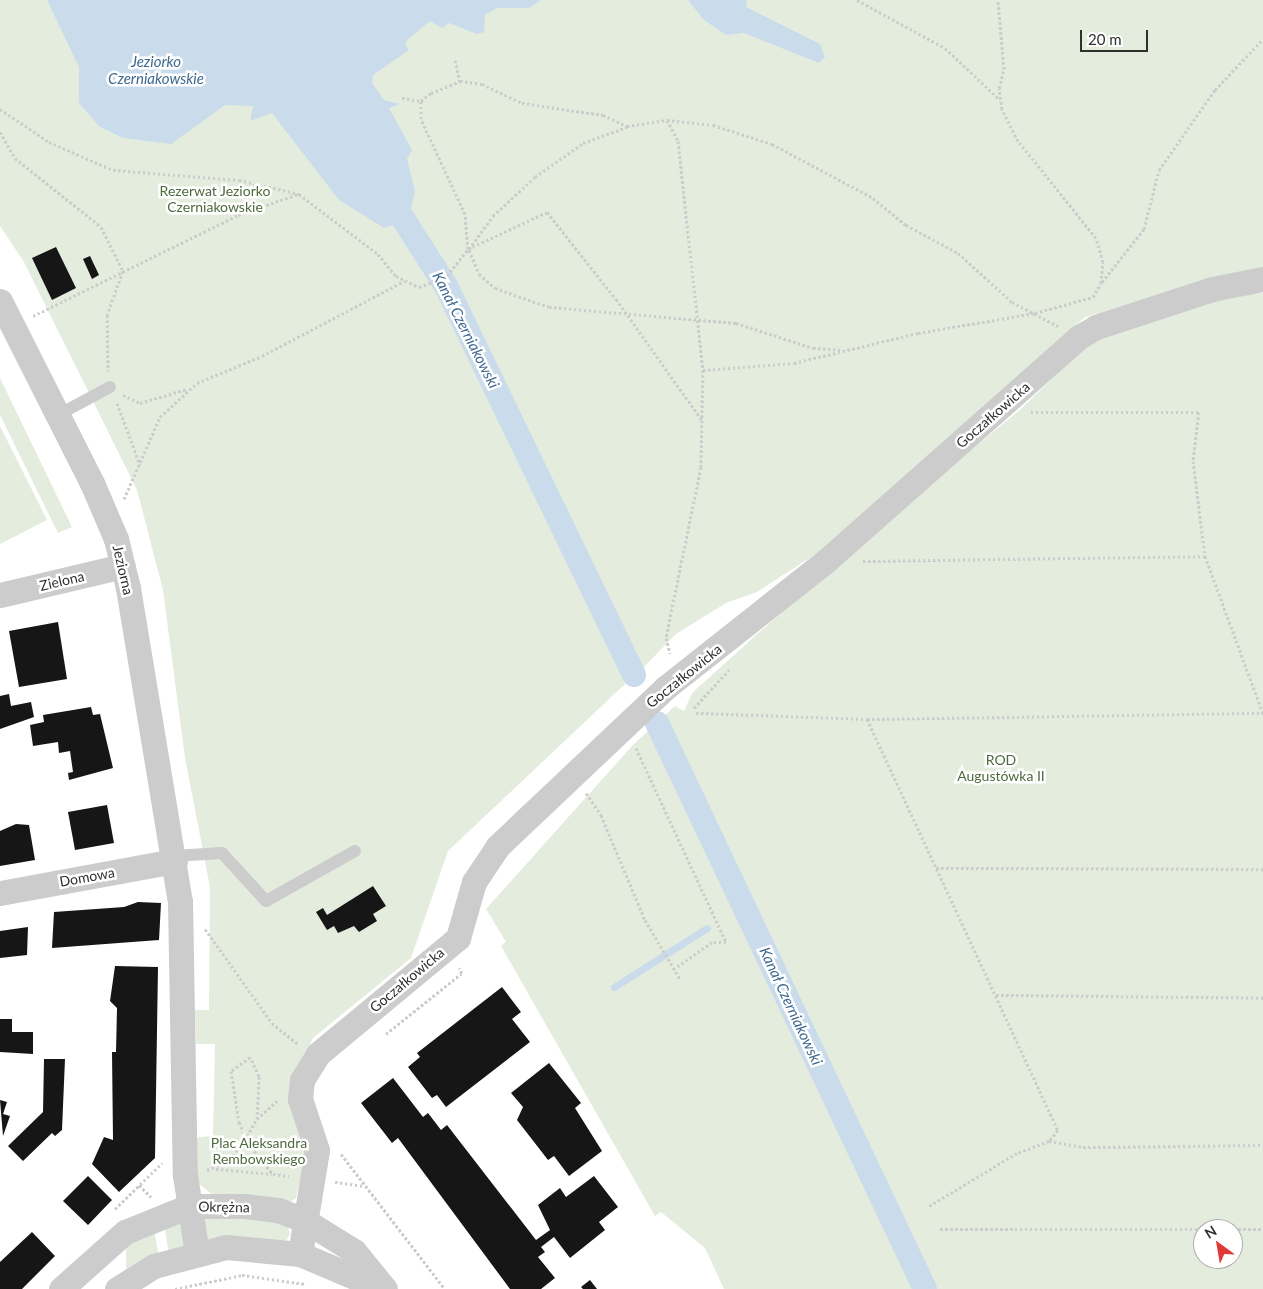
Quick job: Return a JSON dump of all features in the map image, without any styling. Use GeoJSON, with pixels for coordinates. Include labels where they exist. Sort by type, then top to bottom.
{"type":"FeatureCollection","features":[{"type":"Feature","properties":{"kind":"street","name":"Goczałkowicka"},"geometry":{"type":"LineString","coordinates":[[300,1254],[304,1220],[317,1150],[300,1099],[302,1080],[314,1058],[458,938],[463,912],[482,864],[573,775],[678,678],[827,560],[1080,337],[1096,327],[1212,288],[1263,279]]}},
{"type":"Feature","properties":{"kind":"street","name":"Jeziorna"},"geometry":{"type":"LineString","coordinates":[[0,301],[106,515],[123,566],[174,858]]}},
{"type":"Feature","properties":{"kind":"street","name":"Zielona"},"geometry":{"type":"LineString","coordinates":[[0,595],[123,566]]}},
{"type":"Feature","properties":{"kind":"street","name":"Domowa"},"geometry":{"type":"LineString","coordinates":[[0,894],[174,858]]}},
{"type":"Feature","properties":{"kind":"street"},"geometry":{"type":"LineString","coordinates":[[174,858],[180,900],[185,1172],[197,1253]]}},
{"type":"Feature","properties":{"kind":"street","name":"Okrężna"},"geometry":{"type":"LineString","coordinates":[[61,1289],[125,1232],[189,1206],[245,1206],[304,1220],[354,1251],[384,1289]]}},
{"type":"Feature","properties":{"kind":"street","name":"Okrężna"},"geometry":{"type":"LineString","coordinates":[[116,1289],[154,1266],[197,1253],[226,1247],[300,1254],[384,1289]]}},
{"type":"Feature","properties":{"kind":"lane"},"geometry":{"type":"LineString","coordinates":[[58,415],[114,388]]}},
{"type":"Feature","properties":{"kind":"lane"},"geometry":{"type":"LineString","coordinates":[[174,858],[222,853],[266,901],[355,852]]}},
{"type":"Feature","properties":{"kind":"path"},"geometry":{"type":"LineString","coordinates":[[857,0],[945,48],[999,99],[1018,141],[1096,238],[1102,249],[1101,282]]}},
{"type":"Feature","properties":{"kind":"path"},"geometry":{"type":"LineString","coordinates":[[998,0],[1004,69],[999,99]]}},
{"type":"Feature","properties":{"kind":"path"},"geometry":{"type":"LineString","coordinates":[[703,370],[794,362],[1035,313],[1082,302],[1093,297],[1101,282],[1144,229],[1159,170],[1215,90],[1263,39]]}},
{"type":"Feature","properties":{"kind":"path"},"geometry":{"type":"LineString","coordinates":[[455,60],[460,81]]}},
{"type":"Feature","properties":{"kind":"path"},"geometry":{"type":"LineString","coordinates":[[402,98],[421,101],[460,81],[482,84],[522,103],[603,115],[627,126]]}},
{"type":"Feature","properties":{"kind":"path"},"geometry":{"type":"LineString","coordinates":[[421,101],[428,137],[465,214],[468,249],[479,274],[517,298],[548,307],[698,318],[736,323],[813,348],[849,350]]}},
{"type":"Feature","properties":{"kind":"path"},"geometry":{"type":"LineString","coordinates":[[0,109],[49,142],[113,170],[239,180],[299,194],[378,254],[404,281],[413,286],[433,285],[447,276],[493,216],[535,177],[583,143],[627,126],[667,120],[713,125],[772,144],[873,198],[906,225],[958,253],[1012,302],[1035,313]]}},
{"type":"Feature","properties":{"kind":"path"},"geometry":{"type":"LineString","coordinates":[[667,120],[678,141],[703,370],[700,467],[666,638],[678,678]]}},
{"type":"Feature","properties":{"kind":"path"},"geometry":{"type":"LineString","coordinates":[[0,132],[15,158],[102,227],[123,271]]}},
{"type":"Feature","properties":{"kind":"path"},"geometry":{"type":"LineString","coordinates":[[13,326],[238,215],[299,194]]}},
{"type":"Feature","properties":{"kind":"path"},"geometry":{"type":"LineString","coordinates":[[468,249],[547,212],[624,312],[702,420]]}},
{"type":"Feature","properties":{"kind":"path"},"geometry":{"type":"LineString","coordinates":[[114,388],[140,403],[165,399],[262,356],[404,281]]}},
{"type":"Feature","properties":{"kind":"path"},"geometry":{"type":"LineString","coordinates":[[106,515],[124,500],[160,416],[192,387]]}},
{"type":"Feature","properties":{"kind":"path"},"geometry":{"type":"LineString","coordinates":[[696,713],[867,719],[1263,713],[1205,556],[1193,462],[1199,412],[1026,412]]}},
{"type":"Feature","properties":{"kind":"path"},"geometry":{"type":"LineString","coordinates":[[860,561],[1205,556]]}},
{"type":"Feature","properties":{"kind":"path"},"geometry":{"type":"LineString","coordinates":[[694,708],[733,667]]}},
{"type":"Feature","properties":{"kind":"path"},"geometry":{"type":"LineString","coordinates":[[867,719],[1058,1130],[1049,1141],[1017,1153],[929,1206]]}},
{"type":"Feature","properties":{"kind":"path"},"geometry":{"type":"LineString","coordinates":[[624,728],[641,756],[726,942],[712,942],[674,968]]}},
{"type":"Feature","properties":{"kind":"path"},"geometry":{"type":"LineString","coordinates":[[573,775],[602,815],[662,948],[680,979]]}},
{"type":"Feature","properties":{"kind":"path"},"geometry":{"type":"LineString","coordinates":[[936,868],[1263,869]]}},
{"type":"Feature","properties":{"kind":"path"},"geometry":{"type":"LineString","coordinates":[[180,900],[272,1023],[304,1050]]}},
{"type":"Feature","properties":{"kind":"path"},"geometry":{"type":"LineString","coordinates":[[386,1034],[462,973]]}},
{"type":"Feature","properties":{"kind":"path"},"geometry":{"type":"LineString","coordinates":[[996,995],[1263,998]]}},
{"type":"Feature","properties":{"kind":"path"},"geometry":{"type":"LineString","coordinates":[[246,1138],[232,1094],[231,1071],[250,1057],[259,1076],[257,1119]]}},
{"type":"Feature","properties":{"kind":"path"},"geometry":{"type":"LineString","coordinates":[[214,1169],[230,1160],[257,1119],[280,1097]]}},
{"type":"Feature","properties":{"kind":"path"},"geometry":{"type":"LineString","coordinates":[[1049,1141],[1083,1147],[1263,1145]]}},
{"type":"Feature","properties":{"kind":"path"},"geometry":{"type":"LineString","coordinates":[[338,1151],[445,1289]]}},
{"type":"Feature","properties":{"kind":"path"},"geometry":{"type":"LineString","coordinates":[[185,1172],[214,1169],[273,1174]]}},
{"type":"Feature","properties":{"kind":"path"},"geometry":{"type":"LineString","coordinates":[[940,1229],[1193,1229]]}},
{"type":"Feature","properties":{"kind":"path"},"geometry":{"type":"LineString","coordinates":[[1243,1229],[1263,1230]]}},
{"type":"Feature","properties":{"kind":"path"},"geometry":{"type":"LineString","coordinates":[[175,1289],[242,1275],[312,1286]]}},
{"type":"Feature","properties":{"kind":"green space"},"geometry":{"type":"Polygon","coordinates":[[[0,0],[1263,0],[1263,273],[1096,322],[1097,313],[1084,318],[825,548],[757,592],[726,603],[676,634],[642,669],[455,280],[438,291],[625,684],[448,851],[411,958],[313,1038],[306,1053],[307,1153],[296,1198],[289,1203],[213,1195],[198,1183],[193,1143],[199,1137],[213,1136],[215,1044],[196,1044],[195,1010],[209,1010],[210,887],[185,758],[163,590],[137,490],[24,262],[0,226],[0,0]]]}},
{"type":"Feature","properties":{"kind":"green space","name":"ROD Augustówka II"},"geometry":{"type":"Polygon","coordinates":[[[1263,293],[1263,1289],[724,1289],[705,1248],[661,1212],[655,1216],[501,946],[506,942],[486,909],[632,746],[675,706],[684,711],[692,693],[864,538],[1021,409],[1091,341],[1206,299],[1263,293]]]}},
{"type":"Feature","properties":{"kind":"green space"},"geometry":{"type":"Polygon","coordinates":[[[0,378],[72,527],[58,533],[0,415],[0,378]]]}},
{"type":"Feature","properties":{"kind":"green space"},"geometry":{"type":"Polygon","coordinates":[[[0,426],[47,520],[0,544],[0,426]]]}},
{"type":"Feature","properties":{"kind":"green space"},"geometry":{"type":"Polygon","coordinates":[[[234,1215],[287,1224],[290,1234],[286,1241],[207,1239],[204,1218],[234,1215]]]}},
{"type":"Feature","properties":{"kind":"green space"},"geometry":{"type":"Polygon","coordinates":[[[181,1224],[185,1247],[169,1254],[164,1225],[181,1224]]]}},
{"type":"Feature","properties":{"kind":"green space"},"geometry":{"type":"Polygon","coordinates":[[[154,1230],[159,1257],[126,1274],[126,1244],[154,1230]]]}},
{"type":"Feature","properties":{"kind":"water","name":"Jeziorko Czerniakowskie"},"geometry":{"type":"Polygon","coordinates":[[[47,0],[541,0],[529,8],[497,8],[485,15],[484,32],[477,34],[449,23],[442,28],[430,21],[409,38],[405,44],[409,50],[373,75],[372,83],[384,100],[400,104],[389,108],[412,150],[407,159],[415,191],[411,208],[404,222],[384,228],[339,200],[272,113],[250,121],[253,106],[225,105],[171,144],[123,138],[99,126],[79,103],[79,67],[47,0]]]}},
{"type":"Feature","properties":{"kind":"water"},"geometry":{"type":"Polygon","coordinates":[[[688,0],[747,0],[746,7],[820,44],[825,57],[819,63],[744,33],[726,35],[704,20],[688,0]]]}},
{"type":"Feature","properties":{"kind":"building"},"geometry":{"type":"Polygon","coordinates":[[[56,247],[76,288],[52,300],[32,258],[56,247]]]}},
{"type":"Feature","properties":{"kind":"building"},"geometry":{"type":"Polygon","coordinates":[[[90,256],[99,275],[92,279],[83,259],[90,256]]]}},
{"type":"Feature","properties":{"kind":"building"},"geometry":{"type":"Polygon","coordinates":[[[58,622],[67,679],[19,687],[9,631],[58,622]]]}},
{"type":"Feature","properties":{"kind":"building"},"geometry":{"type":"Polygon","coordinates":[[[9,694],[11,706],[31,702],[34,717],[0,729],[0,696],[9,694]]]}},
{"type":"Feature","properties":{"kind":"building"},"geometry":{"type":"Polygon","coordinates":[[[91,707],[93,715],[100,714],[113,768],[69,780],[68,773],[73,772],[70,751],[59,753],[58,742],[33,746],[30,725],[44,722],[43,715],[91,707]]]}},
{"type":"Feature","properties":{"kind":"building"},"geometry":{"type":"Polygon","coordinates":[[[107,805],[114,843],[75,850],[68,812],[107,805]]]}},
{"type":"Feature","properties":{"kind":"building"},"geometry":{"type":"Polygon","coordinates":[[[16,824],[29,825],[35,860],[0,866],[0,831],[16,824]]]}},
{"type":"Feature","properties":{"kind":"building"},"geometry":{"type":"Polygon","coordinates":[[[373,886],[386,906],[373,914],[377,921],[359,932],[354,926],[338,933],[334,926],[327,930],[316,912],[323,908],[327,915],[373,886]]]}},
{"type":"Feature","properties":{"kind":"building"},"geometry":{"type":"Polygon","coordinates":[[[138,902],[161,903],[159,940],[52,948],[54,912],[124,907],[138,902]]]}},
{"type":"Feature","properties":{"kind":"building"},"geometry":{"type":"Polygon","coordinates":[[[28,927],[27,955],[0,958],[0,931],[28,927]]]}},
{"type":"Feature","properties":{"kind":"building"},"geometry":{"type":"Polygon","coordinates":[[[115,966],[158,967],[155,1158],[119,1192],[92,1164],[104,1137],[113,1140],[112,1052],[116,1052],[117,1008],[110,1001],[115,966]]]}},
{"type":"Feature","properties":{"kind":"building"},"geometry":{"type":"Polygon","coordinates":[[[502,987],[521,1012],[512,1019],[530,1042],[446,1107],[437,1095],[432,1098],[408,1067],[420,1057],[417,1053],[502,987]]]}},
{"type":"Feature","properties":{"kind":"building"},"geometry":{"type":"Polygon","coordinates":[[[0,1019],[12,1019],[12,1032],[33,1032],[33,1054],[0,1052],[0,1019]]]}},
{"type":"Feature","properties":{"kind":"building"},"geometry":{"type":"Polygon","coordinates":[[[44,1059],[65,1059],[62,1130],[55,1136],[52,1133],[23,1161],[8,1146],[43,1112],[44,1059]]]}},
{"type":"Feature","properties":{"kind":"building"},"geometry":{"type":"Polygon","coordinates":[[[549,1063],[581,1103],[575,1108],[602,1151],[569,1176],[554,1156],[548,1160],[517,1120],[523,1107],[511,1093],[549,1063]]]}},
{"type":"Feature","properties":{"kind":"building"},"geometry":{"type":"Polygon","coordinates":[[[393,1078],[423,1117],[428,1113],[441,1130],[447,1125],[536,1240],[550,1230],[538,1205],[560,1188],[566,1197],[594,1176],[618,1207],[599,1222],[605,1230],[570,1258],[554,1237],[541,1247],[545,1252],[538,1257],[555,1278],[541,1289],[510,1289],[398,1138],[392,1143],[361,1103],[393,1078]]]}},
{"type":"Feature","properties":{"kind":"building"},"geometry":{"type":"Polygon","coordinates":[[[0,1100],[7,1102],[3,1114],[10,1116],[3,1136],[0,1100]]]}},
{"type":"Feature","properties":{"kind":"building"},"geometry":{"type":"Polygon","coordinates":[[[88,1176],[112,1200],[88,1225],[63,1201],[88,1176]]]}},
{"type":"Feature","properties":{"kind":"building"},"geometry":{"type":"Polygon","coordinates":[[[32,1232],[55,1256],[22,1289],[0,1289],[0,1262],[32,1232]]]}},
{"type":"Feature","properties":{"kind":"building"},"geometry":{"type":"Polygon","coordinates":[[[590,1280],[597,1289],[583,1289],[581,1287],[590,1280]]]}},
{"type":"Feature","properties":{"kind":"waterway","name":"Kanał Czerniakowski"},"geometry":{"type":"LineString","coordinates":[[388,195],[446,286],[634,675]]}},
{"type":"Feature","properties":{"kind":"waterway","name":"Kanał Czerniakowski"},"geometry":{"type":"LineString","coordinates":[[657,723],[925,1289]]}},
{"type":"Feature","properties":{"kind":"waterway"},"geometry":{"type":"LineString","coordinates":[[614,987],[707,928]]}},
{"type":"Feature","properties":{"kind":"park label","name":"Rezerwat Jeziorko Czerniakowskie"},"geometry":{"type":"Point","coordinates":[215,200]}},
{"type":"Feature","properties":{"kind":"park label","name":"Plac Aleksandra Rembowskiego"},"geometry":{"type":"Point","coordinates":[259,1152]}}]}
